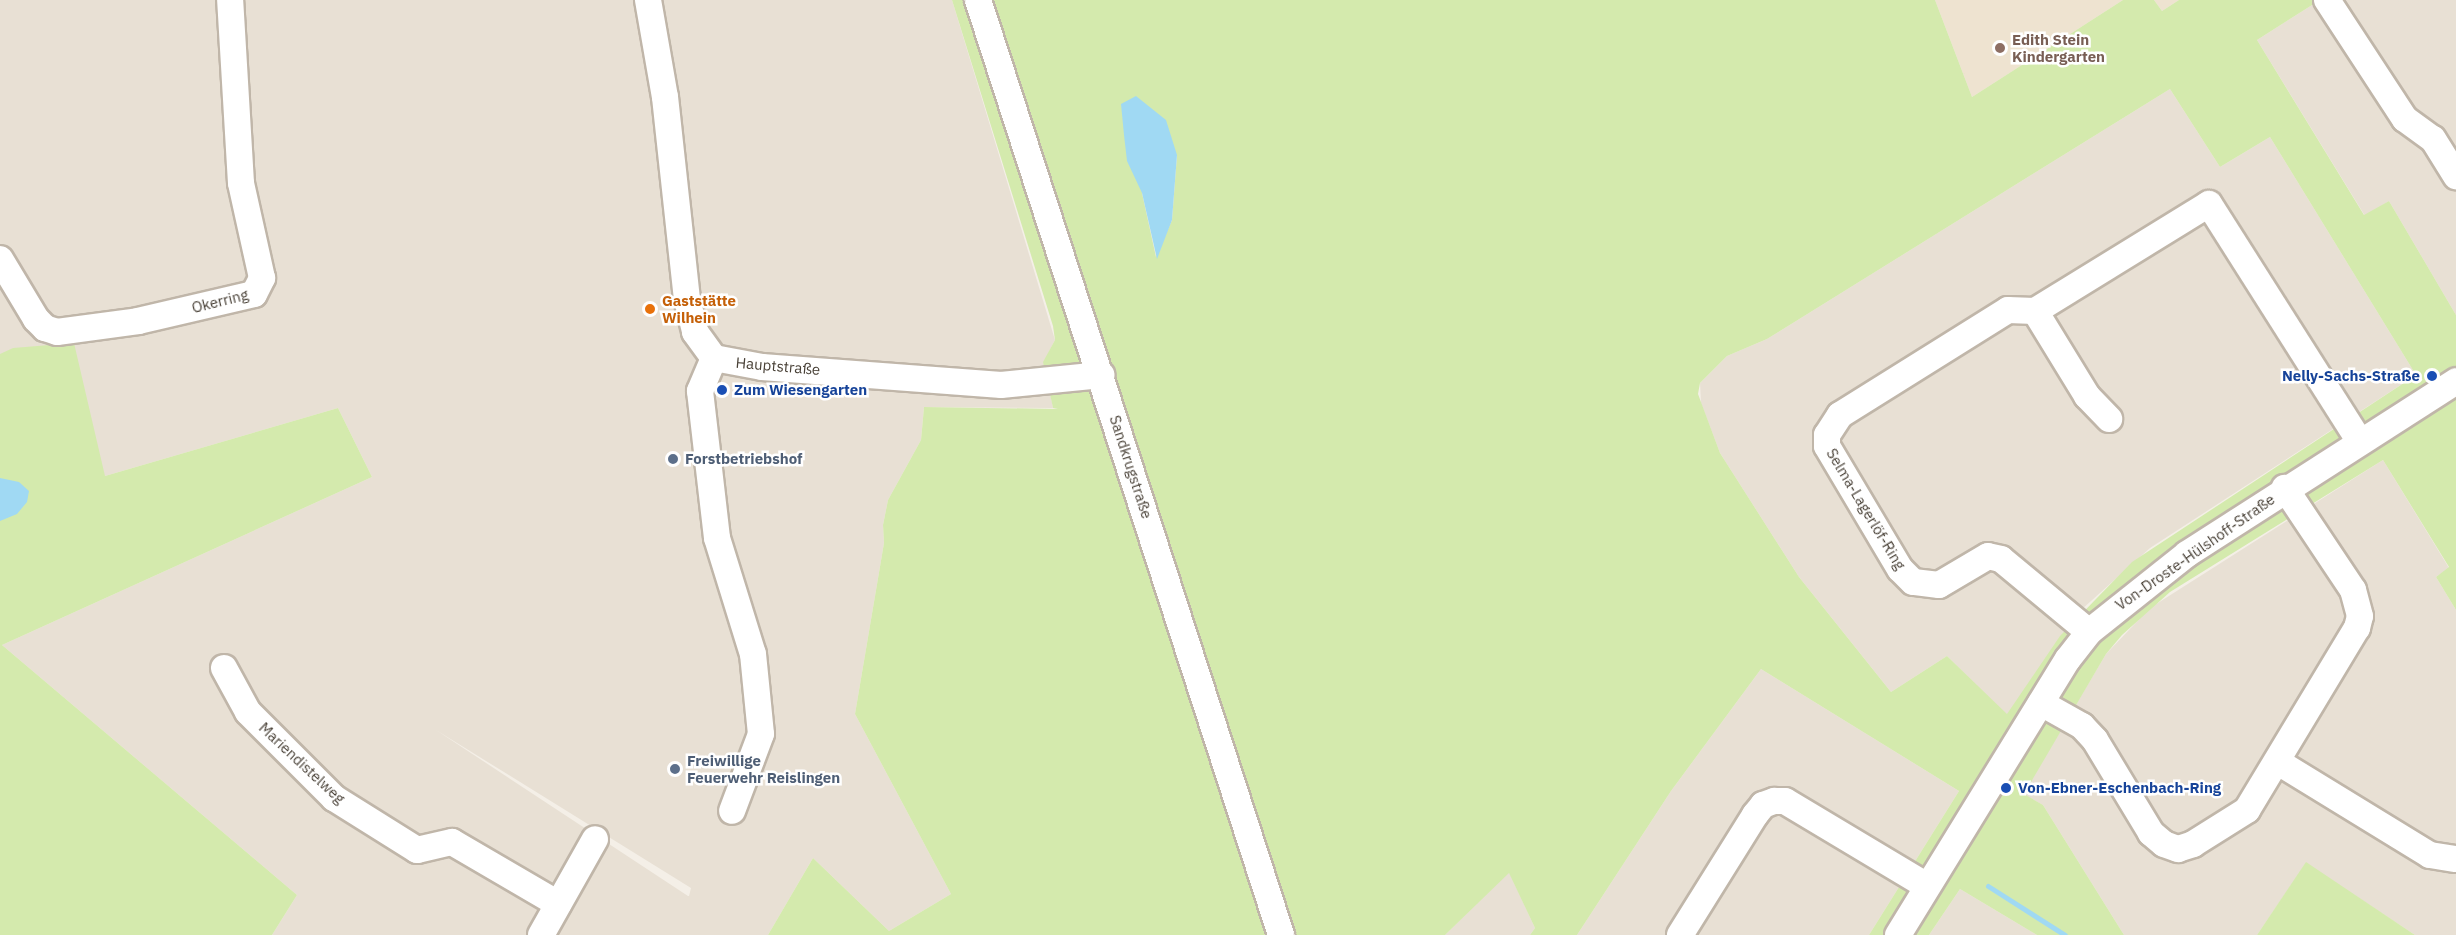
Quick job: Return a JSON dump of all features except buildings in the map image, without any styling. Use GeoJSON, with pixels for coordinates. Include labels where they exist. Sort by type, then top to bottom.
{"type":"FeatureCollection","features":[{"type":"Feature","properties":{"kind":"street","name":"Okerring"},"geometry":{"type":"LineString","coordinates":[[0,259],[36,319],[45,328],[57,332],[138,321],[254,294],[262,278],[241,183],[230,0]]}},
{"type":"Feature","properties":{"kind":"street","name":"Hauptstraße"},"geometry":{"type":"LineString","coordinates":[[648,0],[665,97],[687,299],[695,332],[714,358],[762,367],[1001,385],[1102,375]]}},
{"type":"Feature","properties":{"kind":"street","name":"Sandkrugstraße"},"geometry":{"type":"LineString","coordinates":[[978,0],[1102,375],[1281,935]]}},
{"type":"Feature","properties":{"kind":"street"},"geometry":{"type":"LineString","coordinates":[[2327,0],[2405,119],[2433,139],[2456,176]]}},
{"type":"Feature","properties":{"kind":"street"},"geometry":{"type":"LineString","coordinates":[[2109,419],[2087,396],[2035,311],[2209,204],[2360,442]]}},
{"type":"Feature","properties":{"kind":"street","name":"Selma-Lagerlöf-Ring"},"geometry":{"type":"LineString","coordinates":[[2035,311],[2008,310],[1840,415],[1827,435],[1827,446],[1900,569],[1913,582],[1939,585],[1975,561],[1988,556],[2001,559],[2089,632]]}},
{"type":"Feature","properties":{"kind":"street"},"geometry":{"type":"LineString","coordinates":[[714,358],[700,391],[717,538],[753,654],[761,734],[732,811]]}},
{"type":"Feature","properties":{"kind":"street","name":"Von-Droste-Hülshoff-Straße"},"geometry":{"type":"LineString","coordinates":[[1898,935],[2041,703],[2089,632],[2187,554],[2285,488],[2456,381]]}},
{"type":"Feature","properties":{"kind":"street"},"geometry":{"type":"LineString","coordinates":[[2041,703],[2082,726],[2095,740],[2151,833],[2178,849],[2193,844],[2247,810],[2357,628],[2360,616],[2353,590],[2285,488]]}},
{"type":"Feature","properties":{"kind":"street","name":"Mariendistelweg"},"geometry":{"type":"LineString","coordinates":[[224,668],[248,712],[334,798],[417,850],[452,842],[558,904]]}},
{"type":"Feature","properties":{"kind":"street"},"geometry":{"type":"LineString","coordinates":[[2278,762],[2430,855],[2456,859]]}},
{"type":"Feature","properties":{"kind":"street"},"geometry":{"type":"LineString","coordinates":[[1680,935],[1755,815],[1763,805],[1774,801],[1785,801],[1927,886]]}},
{"type":"Feature","properties":{"kind":"street"},"geometry":{"type":"LineString","coordinates":[[541,935],[596,839]]}},
{"type":"Feature","properties":{"kind":"shaded area"},"geometry":{"type":"Polygon","coordinates":[[[0,0],[952,0],[1055,340],[1044,362],[1053,408],[924,407],[921,440],[888,500],[883,525],[884,543],[855,714],[951,894],[889,931],[813,858],[768,935],[272,935],[297,895],[2,645],[372,477],[338,408],[105,476],[0,479],[0,0]],[[436,730],[688,896],[691,888],[436,730]]]}},
{"type":"Feature","properties":{"kind":"shaded area","name":"Edith Stein Kindergarten"},"geometry":{"type":"Polygon","coordinates":[[[1935,0],[2123,0],[1972,97],[1935,0]]]}},
{"type":"Feature","properties":{"kind":"shaded area"},"geometry":{"type":"Polygon","coordinates":[[[2154,0],[2179,0],[2162,11],[2154,0]]]}},
{"type":"Feature","properties":{"kind":"shaded area"},"geometry":{"type":"Polygon","coordinates":[[[2320,0],[2456,0],[2456,315],[2389,201],[2365,216],[2257,40],[2320,0]]]}},
{"type":"Feature","properties":{"kind":"shaded area"},"geometry":{"type":"Polygon","coordinates":[[[2170,89],[2220,167],[2270,137],[2416,375],[2150,548],[2081,610],[2007,715],[1947,656],[1891,692],[1799,577],[1720,453],[1701,403],[1700,383],[1727,356],[1767,339],[2170,89]]]}},
{"type":"Feature","properties":{"kind":"shaded area"},"geometry":{"type":"Polygon","coordinates":[[[2383,460],[2449,568],[2436,577],[2456,610],[2456,935],[2415,935],[2306,863],[2257,935],[2124,935],[2043,805],[2023,794],[2106,654],[2150,608],[2383,460]]]}},
{"type":"Feature","properties":{"kind":"shaded area"},"geometry":{"type":"Polygon","coordinates":[[[1761,669],[1959,791],[1869,935],[1577,935],[1671,791],[1761,669]]]}},
{"type":"Feature","properties":{"kind":"shaded area"},"geometry":{"type":"Polygon","coordinates":[[[1509,872],[1535,928],[1530,935],[1445,935],[1509,872]]]}},
{"type":"Feature","properties":{"kind":"shaded area"},"geometry":{"type":"Polygon","coordinates":[[[1960,889],[2037,935],[1929,935],[1960,889]]]}},
{"type":"Feature","properties":{"kind":"green space"},"geometry":{"type":"Polygon","coordinates":[[[952,0],[1935,0],[1972,97],[2123,0],[2154,0],[2162,11],[2179,0],[2320,0],[2257,40],[2364,215],[2389,201],[2456,315],[2456,610],[2436,577],[2449,567],[2383,460],[2170,592],[2122,635],[2106,654],[2024,794],[2043,805],[2124,935],[2037,935],[1960,889],[1929,935],[1869,935],[1959,791],[1761,669],[1671,791],[1577,935],[1530,935],[1535,928],[1509,873],[1445,935],[768,935],[813,858],[889,931],[951,894],[855,714],[884,543],[883,525],[888,500],[921,440],[924,407],[1058,409],[1053,408],[1043,362],[1055,340],[1053,326],[952,0]],[[2170,89],[1767,339],[1727,356],[1700,383],[1698,394],[1720,453],[1799,577],[1891,692],[1947,656],[2007,714],[2060,636],[2132,562],[2416,375],[2270,137],[2220,167],[2170,89]],[[1177,155],[1142,193],[1156,257],[1172,220],[1177,155]]]}},
{"type":"Feature","properties":{"kind":"green space"},"geometry":{"type":"Polygon","coordinates":[[[74,343],[105,476],[338,408],[372,477],[2,645],[297,895],[272,935],[0,935],[0,354],[13,348],[74,343]]]}},
{"type":"Feature","properties":{"kind":"green space"},"geometry":{"type":"Polygon","coordinates":[[[2306,862],[2415,935],[2257,935],[2306,862]]]}},
{"type":"Feature","properties":{"kind":"water"},"geometry":{"type":"Polygon","coordinates":[[[1136,96],[1166,120],[1177,155],[1172,220],[1157,259],[1142,193],[1127,161],[1121,104],[1136,96]]]}},
{"type":"Feature","properties":{"kind":"water"},"geometry":{"type":"Polygon","coordinates":[[[0,478],[19,482],[29,491],[27,502],[17,514],[0,521],[0,478]]]}},
{"type":"Feature","properties":{"kind":"waterway"},"geometry":{"type":"LineString","coordinates":[[1988,886],[2065,935]]}},
{"type":"Feature","properties":{"kind":"place","name":"Edith Stein Kindergarten"},"geometry":{"type":"Point","coordinates":[2000,48]}},
{"type":"Feature","properties":{"kind":"place","name":"Gaststätte Wilhein"},"geometry":{"type":"Point","coordinates":[650,309]}},
{"type":"Feature","properties":{"kind":"place","name":"Nelly-Sachs-Straße"},"geometry":{"type":"Point","coordinates":[2432,376]}},
{"type":"Feature","properties":{"kind":"place","name":"Zum Wiesengarten"},"geometry":{"type":"Point","coordinates":[722,390]}},
{"type":"Feature","properties":{"kind":"place","name":"Forstbetriebshof"},"geometry":{"type":"Point","coordinates":[673,459]}},
{"type":"Feature","properties":{"kind":"place","name":"Freiwillige Feuerwehr Reislingen"},"geometry":{"type":"Point","coordinates":[675,769]}},
{"type":"Feature","properties":{"kind":"place","name":"Von-Ebner-Eschenbach-Ring"},"geometry":{"type":"Point","coordinates":[2006,788]}}]}
